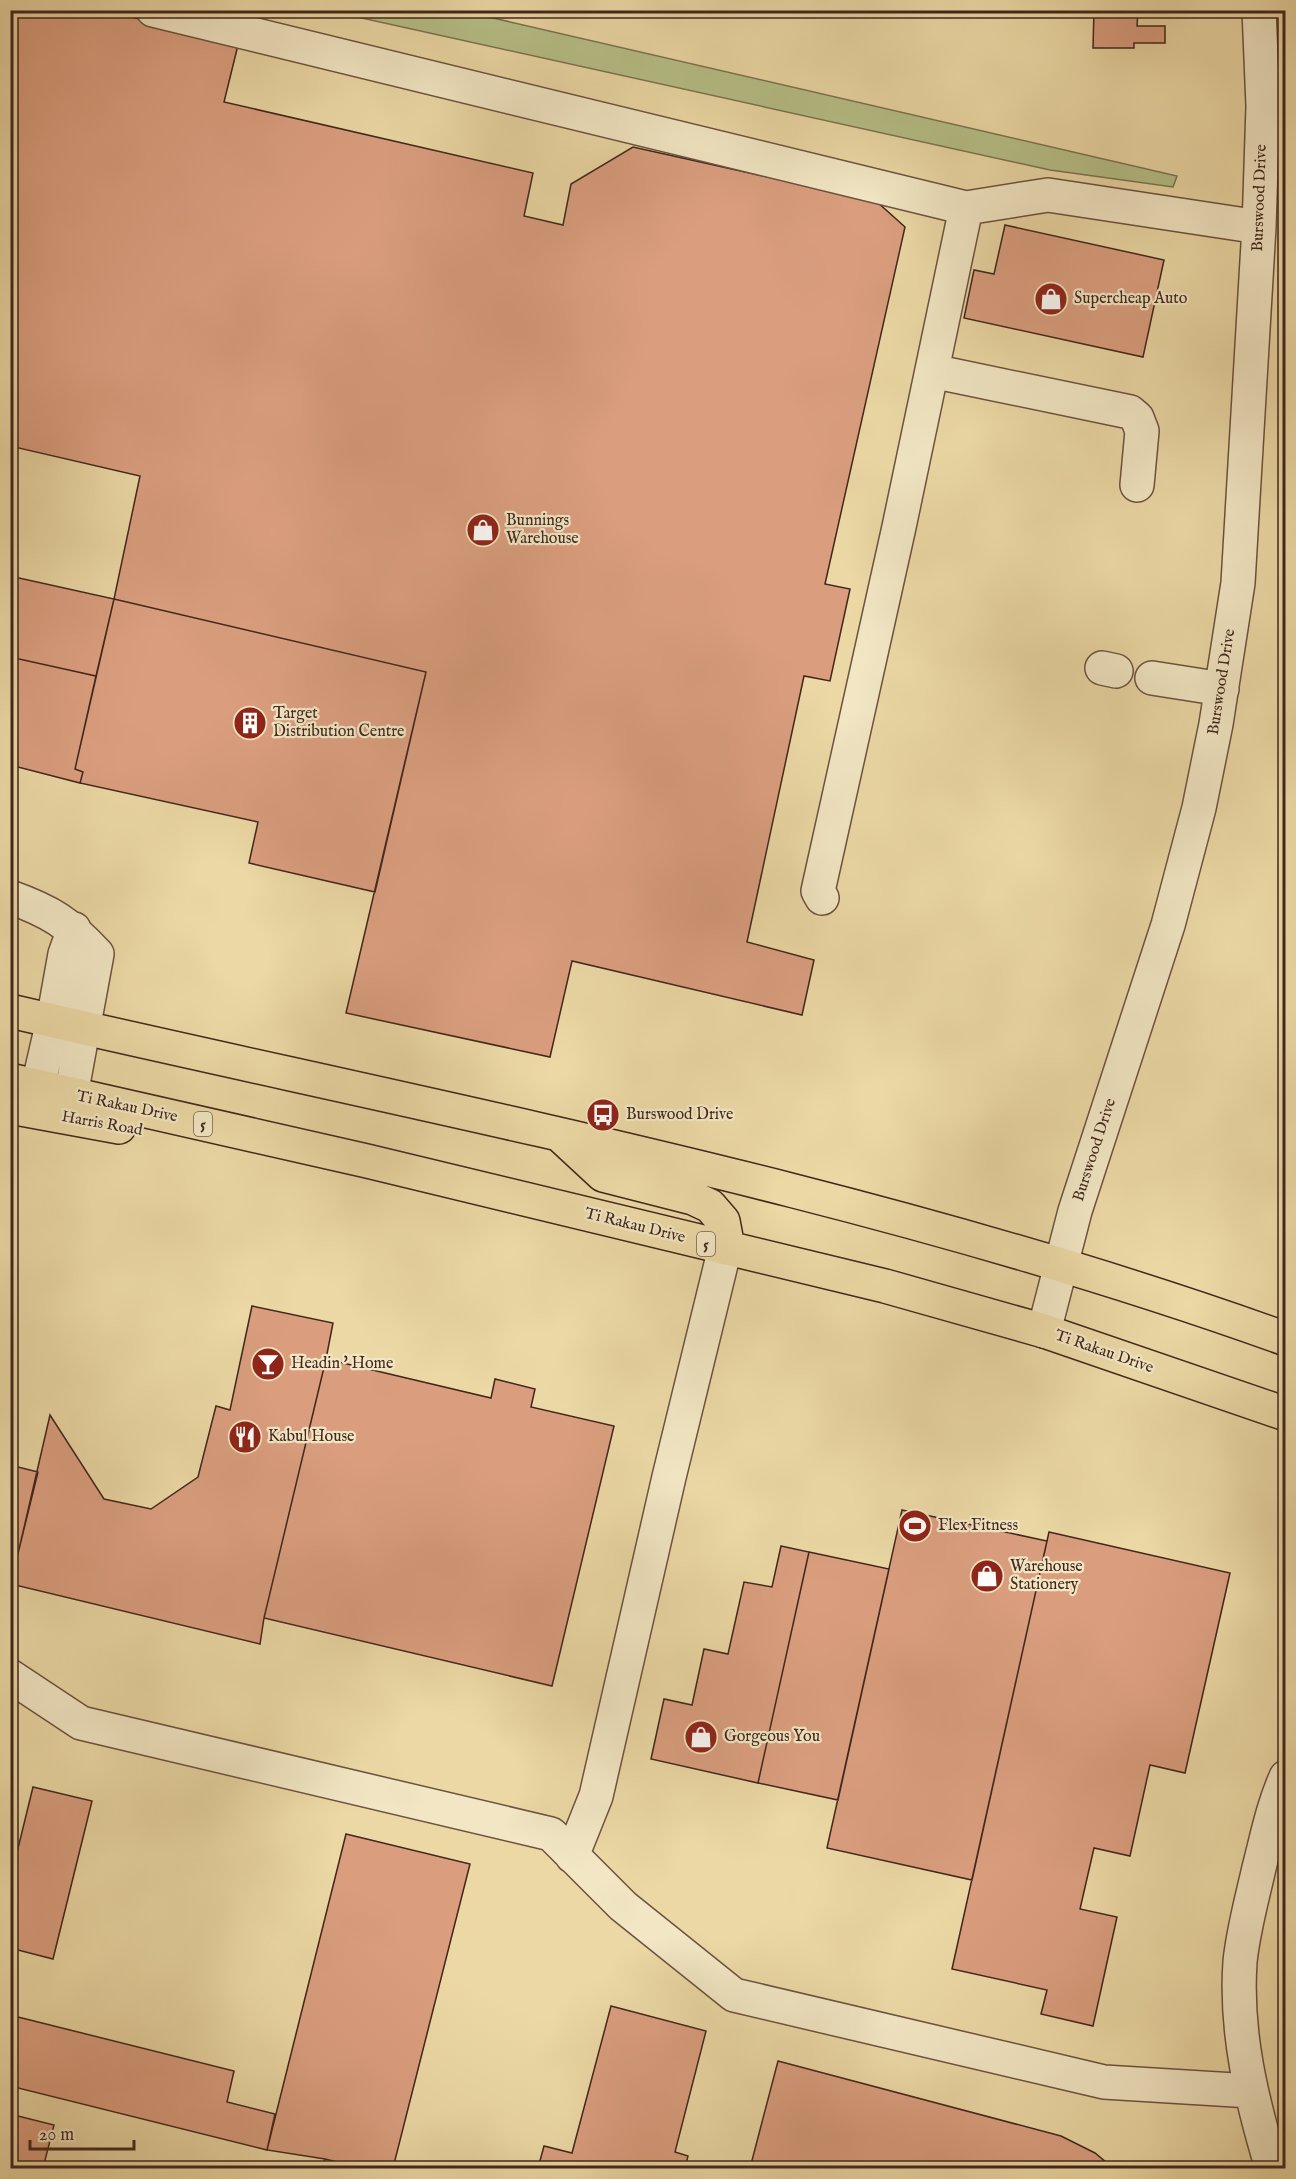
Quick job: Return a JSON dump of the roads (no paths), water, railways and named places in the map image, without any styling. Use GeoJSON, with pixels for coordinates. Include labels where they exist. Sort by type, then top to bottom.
{"type":"FeatureCollection","features":[{"type":"Feature","properties":{"kind":"main road"},"geometry":{"type":"LineString","coordinates":[[10,1011],[802,1192],[1060,1265],[1286,1339]]}},
{"type":"Feature","properties":{"kind":"main road","name":"Ti Rakau Drive"},"geometry":{"type":"LineString","coordinates":[[24,1083],[885,1286],[1044,1331],[1286,1414]]}},
{"type":"Feature","properties":{"kind":"main road","name":"Harris Road"},"geometry":{"type":"LineString","coordinates":[[10,1107],[188,1138],[206,1137],[230,1130]]}},
{"type":"Feature","properties":{"kind":"main road"},"geometry":{"type":"LineString","coordinates":[[560,1136],[603,1175],[693,1198],[710,1206],[723,1221],[726,1237],[725,1248]]}},
{"type":"Feature","properties":{"kind":"street"},"geometry":{"type":"LineString","coordinates":[[153,10],[966,208],[1048,195],[1259,227]]}},
{"type":"Feature","properties":{"kind":"street","name":"Burswood Drive"},"geometry":{"type":"LineString","coordinates":[[1044,1331],[1075,1211],[1174,906],[1199,808],[1222,690],[1238,583],[1259,227],[1263,106],[1258,10]]}},
{"type":"Feature","properties":{"kind":"street"},"geometry":{"type":"LineString","coordinates":[[822,898],[818,891],[966,208]]}},
{"type":"Feature","properties":{"kind":"street"},"geometry":{"type":"LineString","coordinates":[[932,371],[1130,412],[1137,418],[1142,431],[1137,485]]}},
{"type":"Feature","properties":{"kind":"street"},"geometry":{"type":"LineString","coordinates":[[1152,678],[1222,690]]}},
{"type":"Feature","properties":{"kind":"street"},"geometry":{"type":"LineString","coordinates":[[10,897],[53,914],[74,929],[65,954],[71,1095]]}},
{"type":"Feature","properties":{"kind":"street"},"geometry":{"type":"LineString","coordinates":[[24,1083],[68,1025]]}},
{"type":"Feature","properties":{"kind":"street"},"geometry":{"type":"LineString","coordinates":[[572,1856],[596,1796],[666,1488],[725,1248]]}},
{"type":"Feature","properties":{"kind":"street"},"geometry":{"type":"LineString","coordinates":[[10,1676],[81,1724],[551,1834],[623,1906],[734,1995],[1104,2082],[1251,2091]]}},
{"type":"Feature","properties":{"kind":"street"},"geometry":{"type":"LineString","coordinates":[[1272,2169],[1251,2091],[1244,2052],[1240,1963],[1245,1928],[1275,1802],[1286,1776]]}},
{"type":"Feature","properties":{"kind":"place","name":"Supercheap Auto"},"geometry":{"type":"Point","coordinates":[1051,299]}},
{"type":"Feature","properties":{"kind":"place","name":"Bunnings Warehouse"},"geometry":{"type":"Point","coordinates":[483,530]}},
{"type":"Feature","properties":{"kind":"place","name":"Target Distribution Centre"},"geometry":{"type":"Point","coordinates":[250,723]}},
{"type":"Feature","properties":{"kind":"place","name":"Burswood Drive"},"geometry":{"type":"Point","coordinates":[603,1115]}},
{"type":"Feature","properties":{"kind":"place","name":"Headin ' Home"},"geometry":{"type":"Point","coordinates":[268,1364]}},
{"type":"Feature","properties":{"kind":"place","name":"Kabul House"},"geometry":{"type":"Point","coordinates":[245,1437]}},
{"type":"Feature","properties":{"kind":"place","name":"Flex Fitness"},"geometry":{"type":"Point","coordinates":[915,1526]}},
{"type":"Feature","properties":{"kind":"place","name":"Warehouse Stationery"},"geometry":{"type":"Point","coordinates":[987,1576]}},
{"type":"Feature","properties":{"kind":"place","name":"Gorgeous You"},"geometry":{"type":"Point","coordinates":[701,1737]}}]}
